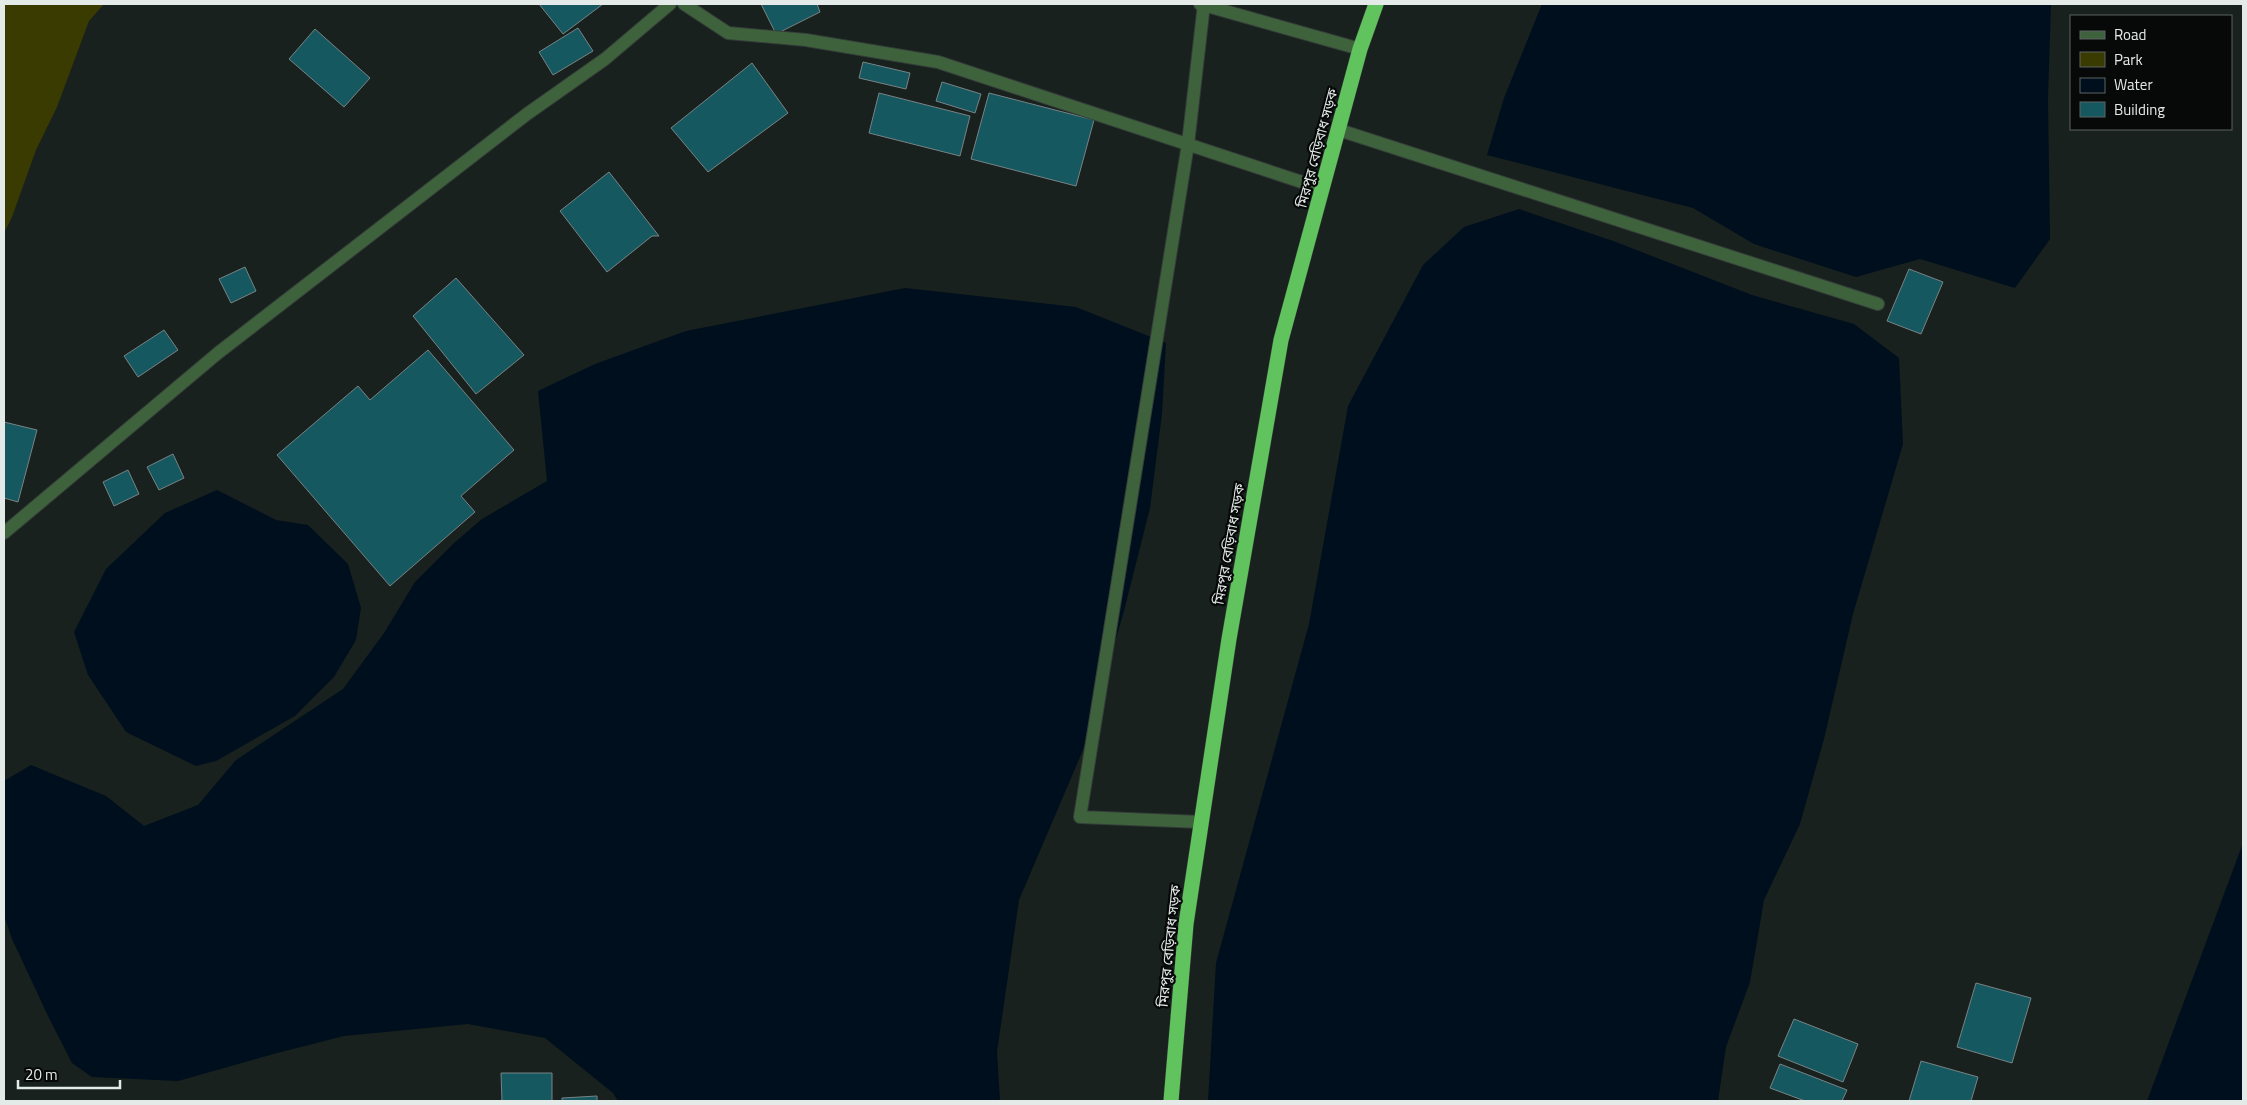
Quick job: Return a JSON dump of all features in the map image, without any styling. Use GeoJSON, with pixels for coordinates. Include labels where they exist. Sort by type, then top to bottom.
{"type":"FeatureCollection","features":[{"type":"Feature","properties":{"kind":"highway","name":"মিরপুর বেড়িবাধ সড়ক"},"geometry":{"type":"LineString","coordinates":[[1171,1101],[1186,924],[1229,639],[1282,340],[1360,49],[1376,4]]}},
{"type":"Feature","properties":{"kind":"street"},"geometry":{"type":"LineString","coordinates":[[4,533],[218,353],[527,114],[605,58],[670,4]]}},
{"type":"Feature","properties":{"kind":"street"},"geometry":{"type":"LineString","coordinates":[[684,4],[728,33],[806,40],[938,62],[1323,189]]}},
{"type":"Feature","properties":{"kind":"street"},"geometry":{"type":"LineString","coordinates":[[1200,4],[1360,49]]}},
{"type":"Feature","properties":{"kind":"street"},"geometry":{"type":"LineString","coordinates":[[1201,822],[1080,817],[1188,144],[1204,4]]}},
{"type":"Feature","properties":{"kind":"street"},"geometry":{"type":"LineString","coordinates":[[1339,130],[1878,304]]}},
{"type":"Feature","properties":{"kind":"green space"},"geometry":{"type":"Polygon","coordinates":[[[4,4],[104,4],[89,21],[57,107],[36,150],[12,217],[4,233],[4,4]]]}},
{"type":"Feature","properties":{"kind":"water"},"geometry":{"type":"Polygon","coordinates":[[[1542,4],[2051,4],[2048,98],[2050,239],[2015,288],[1920,259],[1856,277],[1754,244],[1693,208],[1487,155],[1504,98],[1542,4]]]}},
{"type":"Feature","properties":{"kind":"water"},"geometry":{"type":"Polygon","coordinates":[[[1519,209],[1616,242],[1752,295],[1854,324],[1899,358],[1903,444],[1853,614],[1824,739],[1800,824],[1764,900],[1750,982],[1726,1047],[1718,1101],[1208,1101],[1216,963],[1309,624],[1348,406],[1423,265],[1464,227],[1519,209]]]}},
{"type":"Feature","properties":{"kind":"water"},"geometry":{"type":"Polygon","coordinates":[[[905,288],[1076,307],[1166,343],[1162,414],[1150,508],[1124,611],[1083,750],[1019,900],[997,1052],[1000,1101],[618,1101],[613,1093],[545,1038],[468,1024],[344,1036],[178,1081],[92,1077],[72,1063],[12,939],[4,915],[4,781],[31,765],[106,796],[144,826],[198,805],[236,760],[343,689],[384,633],[415,582],[454,543],[482,519],[547,481],[538,391],[595,364],[686,331],[905,288]]]}},
{"type":"Feature","properties":{"kind":"water"},"geometry":{"type":"Polygon","coordinates":[[[217,490],[276,520],[308,525],[348,564],[361,608],[356,640],[334,677],[295,716],[216,761],[196,766],[126,732],[88,675],[74,632],[106,569],[165,513],[217,490]]]}},
{"type":"Feature","properties":{"kind":"water"},"geometry":{"type":"Polygon","coordinates":[[[2243,843],[2243,1101],[2147,1101],[2243,843]]]}},
{"type":"Feature","properties":{"kind":"building"},"geometry":{"type":"Polygon","coordinates":[[[539,4],[603,4],[563,34],[539,4]]]}},
{"type":"Feature","properties":{"kind":"building"},"geometry":{"type":"Polygon","coordinates":[[[761,4],[817,4],[820,12],[776,34],[761,4]]]}},
{"type":"Feature","properties":{"kind":"building"},"geometry":{"type":"Polygon","coordinates":[[[578,28],[593,51],[553,75],[539,52],[578,28]]]}},
{"type":"Feature","properties":{"kind":"building"},"geometry":{"type":"Polygon","coordinates":[[[315,29],[370,78],[344,107],[289,59],[315,29]]]}},
{"type":"Feature","properties":{"kind":"building"},"geometry":{"type":"Polygon","coordinates":[[[863,62],[910,73],[906,89],[859,78],[863,62]]]}},
{"type":"Feature","properties":{"kind":"building"},"geometry":{"type":"Polygon","coordinates":[[[752,63],[788,113],[708,172],[671,128],[752,63]]]}},
{"type":"Feature","properties":{"kind":"building"},"geometry":{"type":"Polygon","coordinates":[[[942,82],[981,94],[975,113],[936,101],[942,82]]]}},
{"type":"Feature","properties":{"kind":"building"},"geometry":{"type":"Polygon","coordinates":[[[879,93],[970,116],[960,156],[869,133],[879,93]]]}},
{"type":"Feature","properties":{"kind":"building"},"geometry":{"type":"Polygon","coordinates":[[[989,93],[1094,120],[1076,186],[971,159],[989,93]]]}},
{"type":"Feature","properties":{"kind":"building"},"geometry":{"type":"Polygon","coordinates":[[[609,172],[659,236],[652,236],[607,272],[560,211],[609,172]]]}},
{"type":"Feature","properties":{"kind":"building"},"geometry":{"type":"Polygon","coordinates":[[[245,267],[256,291],[231,303],[219,279],[245,267]]]}},
{"type":"Feature","properties":{"kind":"building"},"geometry":{"type":"Polygon","coordinates":[[[1909,269],[1943,282],[1921,334],[1887,321],[1909,269]]]}},
{"type":"Feature","properties":{"kind":"building"},"geometry":{"type":"Polygon","coordinates":[[[456,278],[524,355],[476,394],[413,316],[456,278]]]}},
{"type":"Feature","properties":{"kind":"building"},"geometry":{"type":"Polygon","coordinates":[[[164,330],[178,350],[138,377],[124,356],[164,330]]]}},
{"type":"Feature","properties":{"kind":"building"},"geometry":{"type":"Polygon","coordinates":[[[428,350],[514,450],[461,496],[475,512],[390,586],[277,455],[358,386],[370,400],[428,350]]]}},
{"type":"Feature","properties":{"kind":"building"},"geometry":{"type":"Polygon","coordinates":[[[4,422],[37,430],[18,502],[4,498],[4,422]]]}},
{"type":"Feature","properties":{"kind":"building"},"geometry":{"type":"Polygon","coordinates":[[[173,454],[184,478],[159,490],[147,467],[173,454]]]}},
{"type":"Feature","properties":{"kind":"building"},"geometry":{"type":"Polygon","coordinates":[[[128,470],[139,494],[114,506],[103,482],[128,470]]]}},
{"type":"Feature","properties":{"kind":"building"},"geometry":{"type":"Polygon","coordinates":[[[1976,983],[2031,998],[2012,1063],[1957,1047],[1976,983]]]}},
{"type":"Feature","properties":{"kind":"building"},"geometry":{"type":"Polygon","coordinates":[[[1794,1019],[1858,1044],[1843,1082],[1778,1056],[1794,1019]]]}},
{"type":"Feature","properties":{"kind":"building"},"geometry":{"type":"Polygon","coordinates":[[[1921,1061],[1978,1077],[1971,1101],[1909,1101],[1921,1061]]]}},
{"type":"Feature","properties":{"kind":"building"},"geometry":{"type":"Polygon","coordinates":[[[1780,1064],[1847,1090],[1842,1101],[1805,1101],[1770,1088],[1780,1064]]]}},
{"type":"Feature","properties":{"kind":"building"},"geometry":{"type":"Polygon","coordinates":[[[501,1073],[552,1073],[552,1101],[502,1101],[501,1073]]]}},
{"type":"Feature","properties":{"kind":"building"},"geometry":{"type":"Polygon","coordinates":[[[597,1096],[597,1101],[562,1101],[562,1098],[597,1096]]]}}]}
